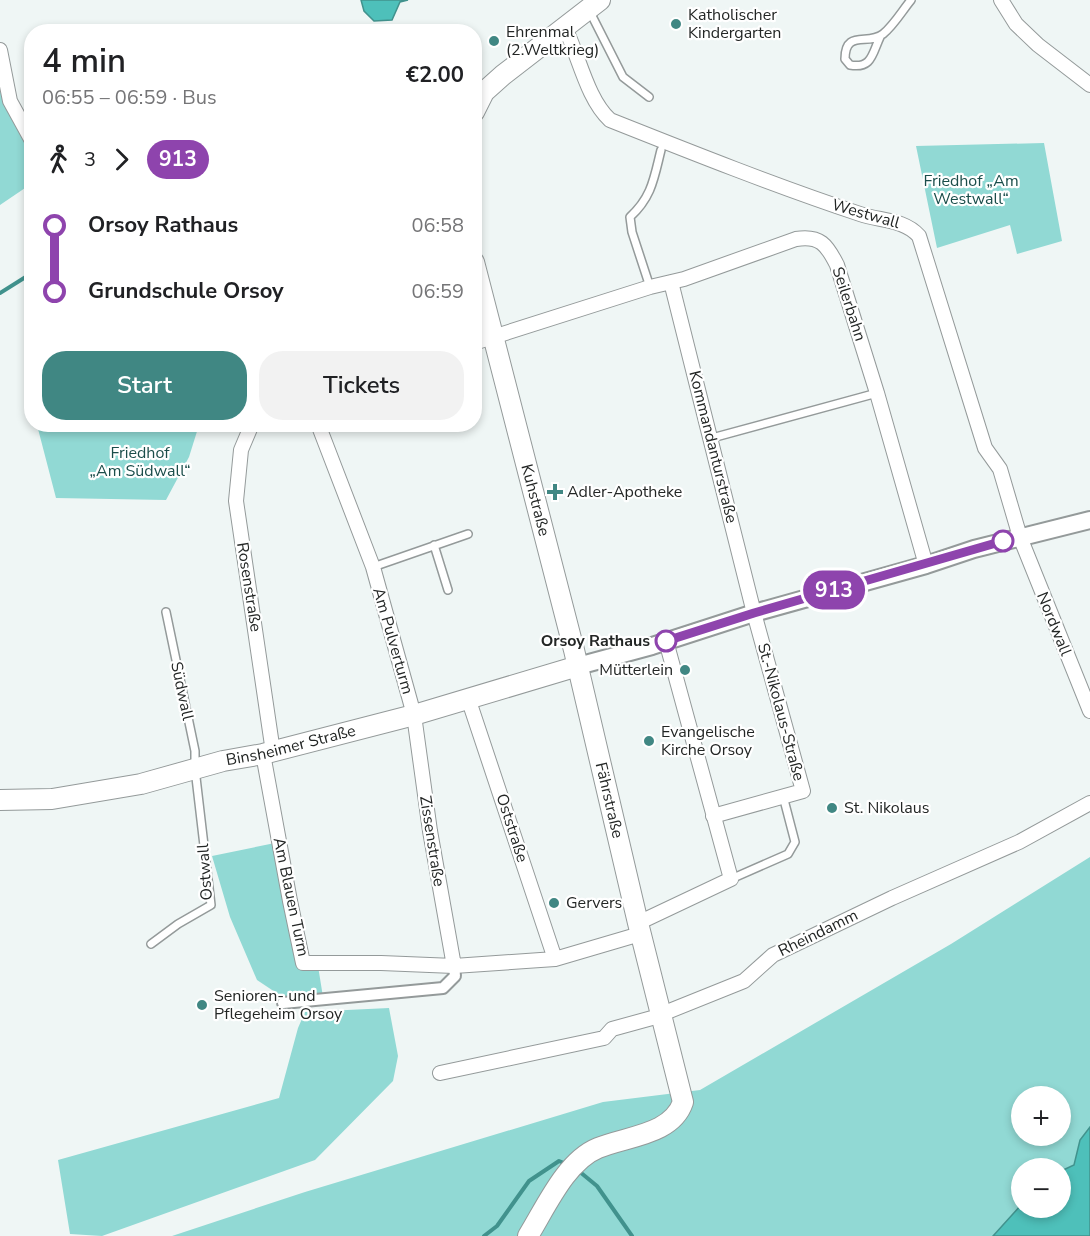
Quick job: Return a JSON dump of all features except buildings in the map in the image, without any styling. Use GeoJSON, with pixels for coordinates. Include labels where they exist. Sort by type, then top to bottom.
{"type":"FeatureCollection","features":[{"type":"Feature","properties":{"kind":"main road"},"geometry":{"type":"LineString","coordinates":[[482,96],[490,87],[594,5]]}},
{"type":"Feature","properties":{"kind":"main road","name":"Kuhstraße"},"geometry":{"type":"LineString","coordinates":[[483,339],[578,666]]}},
{"type":"Feature","properties":{"kind":"main road","name":"Binsheimer Straße"},"geometry":{"type":"LineString","coordinates":[[0,800],[52,799],[141,784],[223,761],[268,753],[414,715],[578,666]]}},
{"type":"Feature","properties":{"kind":"main road","name":"Fährstraße"},"geometry":{"type":"LineString","coordinates":[[578,666],[660,1014]]}},
{"type":"Feature","properties":{"kind":"main road"},"geometry":{"type":"LineString","coordinates":[[528,1236],[574,1164],[586,1154],[666,1125],[680,1113],[683,1102],[660,1014]]}},
{"type":"Feature","properties":{"kind":"street"},"geometry":{"type":"LineString","coordinates":[[1001,0],[1016,24],[1038,45],[1090,85]]}},
{"type":"Feature","properties":{"kind":"street","name":"Westwall"},"geometry":{"type":"LineString","coordinates":[[565,28],[594,99],[600,111],[610,120],[801,194],[874,219],[912,228],[919,236],[985,448],[1000,469],[1020,537]]}},
{"type":"Feature","properties":{"kind":"street"},"geometry":{"type":"LineString","coordinates":[[0,50],[10,101],[24,126]]}},
{"type":"Feature","properties":{"kind":"street","name":"Seilerbahn"},"geometry":{"type":"LineString","coordinates":[[483,339],[671,282],[796,239],[815,238],[831,252],[837,265],[877,393],[926,565]]}},
{"type":"Feature","properties":{"kind":"street","name":"Kommandanturstraße"},"geometry":{"type":"LineString","coordinates":[[671,282],[712,438],[754,613]]}},
{"type":"Feature","properties":{"kind":"street","name":"Rosenstraße"},"geometry":{"type":"LineString","coordinates":[[249,432],[242,450],[236,501],[268,753]]}},
{"type":"Feature","properties":{"kind":"street","name":"Am Pulverturm"},"geometry":{"type":"LineString","coordinates":[[321,432],[373,567],[414,715]]}},
{"type":"Feature","properties":{"kind":"street"},"geometry":{"type":"LineString","coordinates":[[578,666],[1020,537],[1090,520]]}},
{"type":"Feature","properties":{"kind":"street","name":"Nordwall"},"geometry":{"type":"LineString","coordinates":[[1020,537],[1090,711]]}},
{"type":"Feature","properties":{"kind":"street","name":"St.-Nikolaus-Straße"},"geometry":{"type":"LineString","coordinates":[[713,816],[803,791],[754,613]]}},
{"type":"Feature","properties":{"kind":"street"},"geometry":{"type":"LineString","coordinates":[[283,1003],[443,988],[455,976],[454,966],[555,959],[639,928],[731,879],[666,641]]}},
{"type":"Feature","properties":{"kind":"street","name":"Oststraße"},"geometry":{"type":"LineString","coordinates":[[468,698],[555,959]]}},
{"type":"Feature","properties":{"kind":"street","name":"Zissenstraße"},"geometry":{"type":"LineString","coordinates":[[414,715],[430,831],[454,966]]}},
{"type":"Feature","properties":{"kind":"street","name":"Am Blauen Turm"},"geometry":{"type":"LineString","coordinates":[[268,753],[303,963],[454,966]]}},
{"type":"Feature","properties":{"kind":"street","name":"Rheindamm"},"geometry":{"type":"LineString","coordinates":[[440,1074],[604,1038],[612,1029],[652,1018],[744,981],[773,955],[892,898],[1018,843],[1090,803]]}},
{"type":"Feature","properties":{"kind":"lane"},"geometry":{"type":"LineString","coordinates":[[880,37],[853,40],[847,46],[845,60],[850,65],[862,67],[867,64],[880,37],[911,0]]}},
{"type":"Feature","properties":{"kind":"lane"},"geometry":{"type":"LineString","coordinates":[[594,5],[595,18],[614,61],[623,76],[649,97]]}},
{"type":"Feature","properties":{"kind":"lane"},"geometry":{"type":"LineString","coordinates":[[650,287],[632,232],[630,217],[642,207],[651,192],[661,150]]}},
{"type":"Feature","properties":{"kind":"lane"},"geometry":{"type":"LineString","coordinates":[[712,438],[877,393]]}},
{"type":"Feature","properties":{"kind":"lane","name":"Am Pulverturm"},"geometry":{"type":"LineString","coordinates":[[373,567],[468,534]]}},
{"type":"Feature","properties":{"kind":"lane"},"geometry":{"type":"LineString","coordinates":[[434,545],[448,590]]}},
{"type":"Feature","properties":{"kind":"lane","name":"Südwall"},"geometry":{"type":"LineString","coordinates":[[166,612],[195,751],[195,769]]}},
{"type":"Feature","properties":{"kind":"lane","name":"Ostwall"},"geometry":{"type":"LineString","coordinates":[[151,944],[178,924],[211,905],[195,769]]}},
{"type":"Feature","properties":{"kind":"lane"},"geometry":{"type":"LineString","coordinates":[[731,879],[788,854],[795,842],[783,796]]}},
{"type":"Feature","properties":{"kind":"green space"},"geometry":{"type":"Polygon","coordinates":[[[0,76],[24,131],[24,189],[0,205],[0,76]]]}},
{"type":"Feature","properties":{"kind":"green space","name":"Friedhof „Am Westwall“"},"geometry":{"type":"Polygon","coordinates":[[[1044,143],[1062,241],[1017,254],[1010,225],[937,248],[916,146],[1044,143]]]}},
{"type":"Feature","properties":{"kind":"green space","name":"Friedhof „Am Südwall“"},"geometry":{"type":"Polygon","coordinates":[[[39,432],[197,432],[189,457],[166,500],[56,498],[39,432]]]}},
{"type":"Feature","properties":{"kind":"green space"},"geometry":{"type":"Polygon","coordinates":[[[275,843],[300,966],[318,966],[323,997],[284,998],[257,980],[230,917],[212,856],[275,843]]]}},
{"type":"Feature","properties":{"kind":"green space"},"geometry":{"type":"Polygon","coordinates":[[[1090,857],[1090,1127],[1080,1140],[1074,1165],[1071,1166],[1071,1158],[1011,1158],[1011,1216],[993,1236],[172,1236],[305,1192],[603,1102],[700,1090],[951,944],[1090,857]]]}},
{"type":"Feature","properties":{"kind":"green space"},"geometry":{"type":"Polygon","coordinates":[[[389,1008],[398,1056],[393,1081],[315,1160],[102,1236],[70,1234],[58,1160],[279,1098],[298,1028],[305,1012],[389,1008]]]}},
{"type":"Feature","properties":{"kind":"shaded area"},"geometry":{"type":"Polygon","coordinates":[[[361,0],[408,0],[400,2],[392,20],[374,21],[364,11],[361,0]]]}},
{"type":"Feature","properties":{"kind":"shaded area"},"geometry":{"type":"Polygon","coordinates":[[[1090,1127],[1090,1236],[993,1236],[1011,1216],[1011,1218],[1071,1218],[1071,1166],[1074,1165],[1080,1140],[1090,1127]]]}},
{"type":"Feature","properties":{"kind":"waterway"},"geometry":{"type":"LineString","coordinates":[[0,293],[24,278]]}},
{"type":"Feature","properties":{"kind":"waterway"},"geometry":{"type":"LineString","coordinates":[[484,1236],[497,1226],[529,1181],[559,1161],[564,1163]]}},
{"type":"Feature","properties":{"kind":"waterway"},"geometry":{"type":"LineString","coordinates":[[580,1172],[597,1186],[632,1236]]}},
{"type":"Feature","properties":{"kind":"bus line","name":"913"},"geometry":{"type":"LineString","coordinates":[[666,641],[754,613],[1003,541]]}},
{"type":"Feature","properties":{"kind":"place","name":"Katholischer Kindergarten"},"geometry":{"type":"Point","coordinates":[676,24]}},
{"type":"Feature","properties":{"kind":"place","name":"Ehrenmal (2.Weltkrieg)"},"geometry":{"type":"Point","coordinates":[494,41]}},
{"type":"Feature","properties":{"kind":"place","name":"Adler-Apotheke"},"geometry":{"type":"Point","coordinates":[555,492]}},
{"type":"Feature","properties":{"kind":"place","name":"Orsoy Rathaus"},"geometry":{"type":"Point","coordinates":[666,641]}},
{"type":"Feature","properties":{"kind":"place","name":"Mütterlein"},"geometry":{"type":"Point","coordinates":[685,670]}},
{"type":"Feature","properties":{"kind":"place","name":"Evangelische Kirche Orsoy"},"geometry":{"type":"Point","coordinates":[649,741]}},
{"type":"Feature","properties":{"kind":"place","name":"St. Nikolaus"},"geometry":{"type":"Point","coordinates":[832,808]}},
{"type":"Feature","properties":{"kind":"place","name":"Gervers"},"geometry":{"type":"Point","coordinates":[554,903]}},
{"type":"Feature","properties":{"kind":"place","name":"Senioren- und Pflegeheim Orsoy"},"geometry":{"type":"Point","coordinates":[202,1005]}}]}
